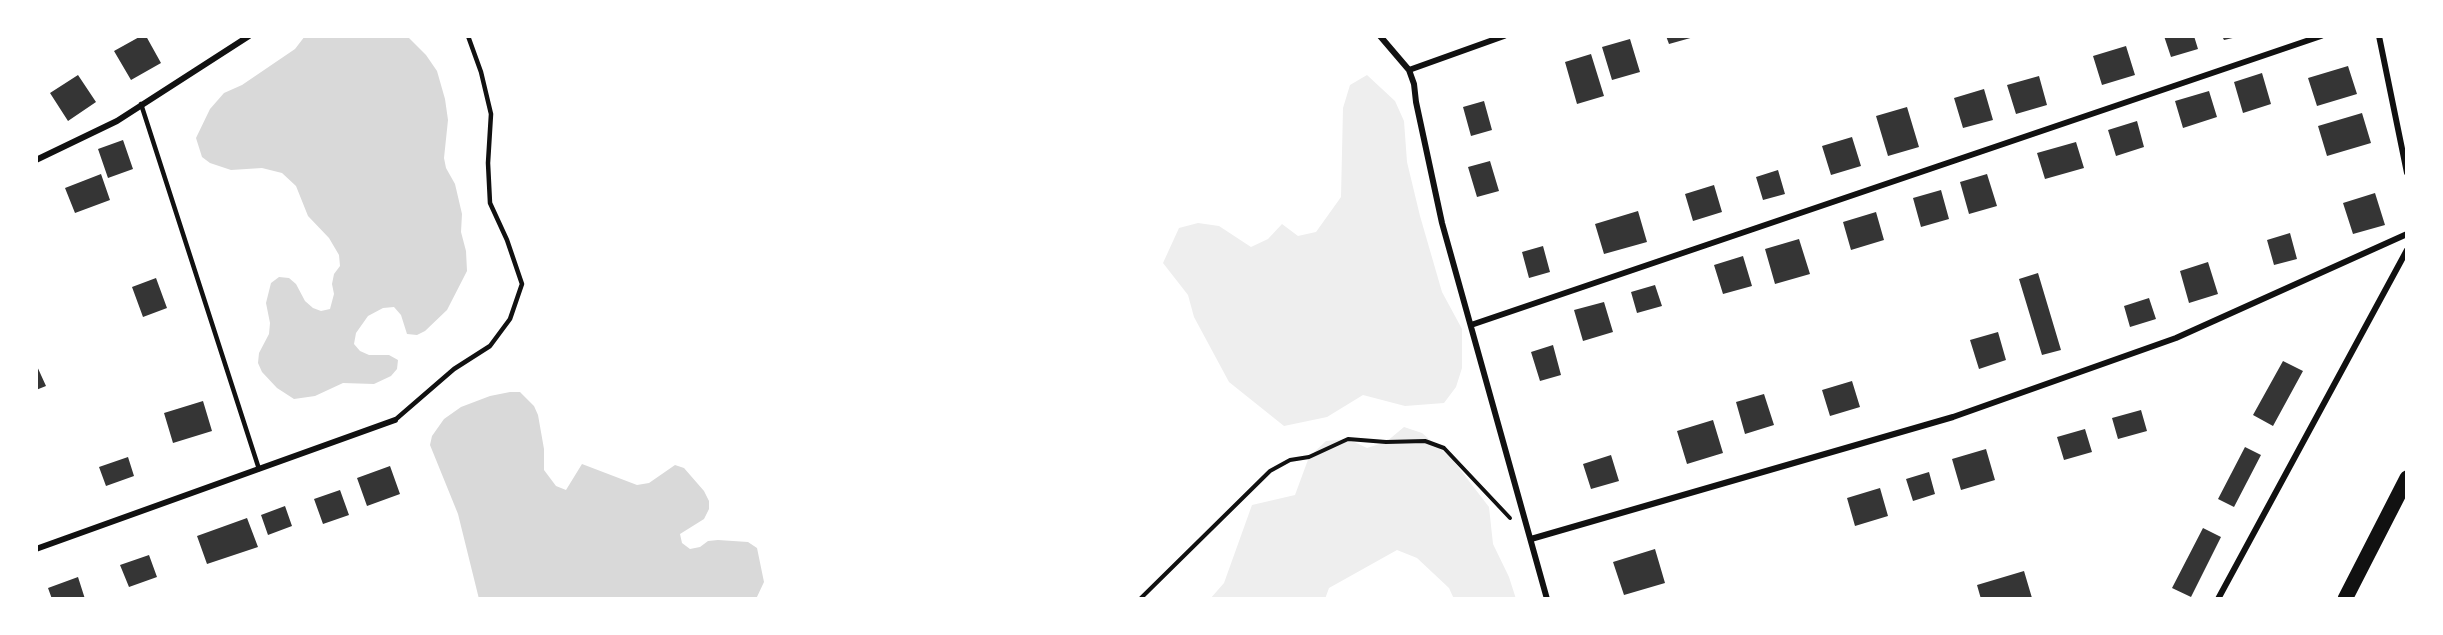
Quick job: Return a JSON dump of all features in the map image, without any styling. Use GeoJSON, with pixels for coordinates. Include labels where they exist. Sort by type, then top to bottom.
{"type":"FeatureCollection","features":[{"type":"Feature","properties":{"kind":"main road"},"geometry":{"type":"LineString","coordinates":[[2345,599],[2407,478]]}},
{"type":"Feature","properties":{"kind":"street"},"geometry":{"type":"LineString","coordinates":[[36,160],[117,121],[249,36]]}},
{"type":"Feature","properties":{"kind":"street"},"geometry":{"type":"LineString","coordinates":[[1380,36],[1409,70],[1414,84],[1442,223],[1547,599]]}},
{"type":"Feature","properties":{"kind":"street"},"geometry":{"type":"LineString","coordinates":[[1409,70],[1504,36]]}},
{"type":"Feature","properties":{"kind":"street"},"geometry":{"type":"LineString","coordinates":[[1471,325],[2321,36]]}},
{"type":"Feature","properties":{"kind":"street"},"geometry":{"type":"LineString","coordinates":[[2379,36],[2407,173]]}},
{"type":"Feature","properties":{"kind":"street"},"geometry":{"type":"LineString","coordinates":[[1530,539],[1953,417],[2176,338],[2407,234]]}},
{"type":"Feature","properties":{"kind":"street"},"geometry":{"type":"LineString","coordinates":[[2218,599],[2407,250]]}},
{"type":"Feature","properties":{"kind":"street"},"geometry":{"type":"LineString","coordinates":[[36,549],[395,420]]}},
{"type":"Feature","properties":{"kind":"lane"},"geometry":{"type":"LineString","coordinates":[[395,420],[454,369],[490,346],[510,319],[522,284],[507,240],[490,203],[488,163],[491,114],[481,72],[468,36]]}},
{"type":"Feature","properties":{"kind":"lane"},"geometry":{"type":"LineString","coordinates":[[141,104],[259,469]]}},
{"type":"Feature","properties":{"kind":"path"},"geometry":{"type":"LineString","coordinates":[[1140,599],[1270,471],[1290,460],[1309,457],[1348,439],[1386,442],[1425,441],[1444,448],[1530,539]]}},
{"type":"Feature","properties":{"kind":"shaded area"},"geometry":{"type":"Polygon","coordinates":[[[305,36],[407,36],[426,55],[437,71],[445,99],[448,120],[444,158],[446,168],[455,184],[462,214],[461,232],[466,251],[467,271],[447,310],[425,331],[417,335],[407,334],[401,315],[394,307],[383,308],[368,316],[356,333],[354,344],[360,351],[369,355],[389,355],[398,360],[397,369],[391,376],[374,384],[343,383],[315,396],[294,399],[277,388],[262,372],[258,363],[259,353],[269,334],[270,323],[266,303],[271,283],[279,277],[289,278],[296,284],[305,301],[313,308],[321,311],[330,309],[334,294],[332,284],[334,274],[340,266],[339,255],[329,238],[308,216],[296,186],[282,173],[262,168],[231,170],[210,163],[202,157],[196,138],[210,109],[224,93],[242,85],[295,49],[305,36]]]}},
{"type":"Feature","properties":{"kind":"shaded area"},"geometry":{"type":"Polygon","coordinates":[[[1367,75],[1395,101],[1404,121],[1407,162],[1420,216],[1442,292],[1462,329],[1462,368],[1456,387],[1444,403],[1405,406],[1363,395],[1327,417],[1284,426],[1229,382],[1194,317],[1188,295],[1163,263],[1179,228],[1198,223],[1219,226],[1251,247],[1268,239],[1282,224],[1298,236],[1316,232],[1341,197],[1343,108],[1350,85],[1367,75]]]}},
{"type":"Feature","properties":{"kind":"shaded area"},"geometry":{"type":"Polygon","coordinates":[[[520,392],[534,406],[538,415],[544,449],[544,470],[556,486],[566,490],[582,464],[637,485],[649,483],[675,465],[684,468],[704,491],[709,501],[709,509],[704,519],[680,534],[682,543],[690,549],[700,547],[708,541],[718,540],[748,542],[757,548],[764,582],[756,599],[479,599],[458,514],[430,445],[432,436],[444,419],[461,407],[490,396],[520,392]]]}},
{"type":"Feature","properties":{"kind":"shaded area"},"geometry":{"type":"Polygon","coordinates":[[[1404,427],[1422,433],[1452,459],[1489,507],[1493,544],[1509,577],[1516,599],[1454,599],[1449,588],[1417,558],[1397,550],[1329,588],[1325,599],[1210,599],[1224,583],[1252,505],[1295,495],[1309,457],[1326,441],[1348,439],[1367,448],[1386,442],[1404,427]]]}},
{"type":"Feature","properties":{"kind":"building"},"geometry":{"type":"Polygon","coordinates":[[[141,36],[146,36],[161,63],[131,80],[114,51],[141,36]]]}},
{"type":"Feature","properties":{"kind":"building"},"geometry":{"type":"Polygon","coordinates":[[[1666,36],[1694,36],[1694,37],[1669,44],[1666,36]]]}},
{"type":"Feature","properties":{"kind":"building"},"geometry":{"type":"Polygon","coordinates":[[[2164,36],[2194,36],[2198,49],[2171,57],[2164,36]]]}},
{"type":"Feature","properties":{"kind":"building"},"geometry":{"type":"Polygon","coordinates":[[[2222,36],[2237,36],[2237,37],[2224,40],[2222,36]]]}},
{"type":"Feature","properties":{"kind":"building"},"geometry":{"type":"Polygon","coordinates":[[[1630,39],[1640,72],[1612,80],[1602,47],[1630,39]]]}},
{"type":"Feature","properties":{"kind":"building"},"geometry":{"type":"Polygon","coordinates":[[[2126,46],[2135,75],[2102,85],[2093,56],[2126,46]]]}},
{"type":"Feature","properties":{"kind":"building"},"geometry":{"type":"Polygon","coordinates":[[[1591,54],[1604,96],[1577,104],[1565,62],[1591,54]]]}},
{"type":"Feature","properties":{"kind":"building"},"geometry":{"type":"Polygon","coordinates":[[[2348,66],[2357,94],[2317,106],[2308,78],[2348,66]]]}},
{"type":"Feature","properties":{"kind":"building"},"geometry":{"type":"Polygon","coordinates":[[[2262,73],[2271,104],[2243,113],[2234,82],[2262,73]]]}},
{"type":"Feature","properties":{"kind":"building"},"geometry":{"type":"Polygon","coordinates":[[[78,75],[96,102],[68,121],[50,93],[78,75]]]}},
{"type":"Feature","properties":{"kind":"building"},"geometry":{"type":"Polygon","coordinates":[[[2039,76],[2047,105],[2016,114],[2007,85],[2039,76]]]}},
{"type":"Feature","properties":{"kind":"building"},"geometry":{"type":"Polygon","coordinates":[[[1984,89],[1993,120],[1963,128],[1954,98],[1984,89]]]}},
{"type":"Feature","properties":{"kind":"building"},"geometry":{"type":"Polygon","coordinates":[[[2209,91],[2217,117],[2183,128],[2175,101],[2209,91]]]}},
{"type":"Feature","properties":{"kind":"building"},"geometry":{"type":"Polygon","coordinates":[[[1484,101],[1492,130],[1471,136],[1463,107],[1484,101]]]}},
{"type":"Feature","properties":{"kind":"building"},"geometry":{"type":"Polygon","coordinates":[[[1907,107],[1919,147],[1888,156],[1876,116],[1907,107]]]}},
{"type":"Feature","properties":{"kind":"building"},"geometry":{"type":"Polygon","coordinates":[[[2362,113],[2371,143],[2327,156],[2318,126],[2362,113]]]}},
{"type":"Feature","properties":{"kind":"building"},"geometry":{"type":"Polygon","coordinates":[[[2137,121],[2144,147],[2116,156],[2108,130],[2137,121]]]}},
{"type":"Feature","properties":{"kind":"building"},"geometry":{"type":"Polygon","coordinates":[[[1852,137],[1861,166],[1831,175],[1822,146],[1852,137]]]}},
{"type":"Feature","properties":{"kind":"building"},"geometry":{"type":"Polygon","coordinates":[[[123,140],[133,169],[108,178],[98,149],[123,140]]]}},
{"type":"Feature","properties":{"kind":"building"},"geometry":{"type":"Polygon","coordinates":[[[2076,142],[2084,168],[2045,179],[2037,153],[2076,142]]]}},
{"type":"Feature","properties":{"kind":"building"},"geometry":{"type":"Polygon","coordinates":[[[1490,161],[1499,191],[1477,197],[1468,167],[1490,161]]]}},
{"type":"Feature","properties":{"kind":"building"},"geometry":{"type":"Polygon","coordinates":[[[1778,170],[1785,194],[1763,200],[1756,177],[1778,170]]]}},
{"type":"Feature","properties":{"kind":"building"},"geometry":{"type":"Polygon","coordinates":[[[101,174],[110,200],[75,213],[65,188],[101,174]]]}},
{"type":"Feature","properties":{"kind":"building"},"geometry":{"type":"Polygon","coordinates":[[[1987,174],[1997,206],[1969,214],[1960,182],[1987,174]]]}},
{"type":"Feature","properties":{"kind":"building"},"geometry":{"type":"Polygon","coordinates":[[[1714,185],[1722,212],[1693,221],[1685,194],[1714,185]]]}},
{"type":"Feature","properties":{"kind":"building"},"geometry":{"type":"Polygon","coordinates":[[[1941,190],[1949,219],[1921,227],[1913,198],[1941,190]]]}},
{"type":"Feature","properties":{"kind":"building"},"geometry":{"type":"Polygon","coordinates":[[[2375,193],[2385,225],[2353,234],[2343,203],[2375,193]]]}},
{"type":"Feature","properties":{"kind":"building"},"geometry":{"type":"Polygon","coordinates":[[[1638,211],[1647,242],[1604,254],[1595,224],[1638,211]]]}},
{"type":"Feature","properties":{"kind":"building"},"geometry":{"type":"Polygon","coordinates":[[[1876,212],[1884,240],[1851,250],[1843,222],[1876,212]]]}},
{"type":"Feature","properties":{"kind":"building"},"geometry":{"type":"Polygon","coordinates":[[[2290,233],[2297,259],[2274,265],[2267,240],[2290,233]]]}},
{"type":"Feature","properties":{"kind":"building"},"geometry":{"type":"Polygon","coordinates":[[[1799,239],[1810,274],[1775,284],[1765,249],[1799,239]]]}},
{"type":"Feature","properties":{"kind":"building"},"geometry":{"type":"Polygon","coordinates":[[[1543,246],[1550,272],[1529,278],[1522,252],[1543,246]]]}},
{"type":"Feature","properties":{"kind":"building"},"geometry":{"type":"Polygon","coordinates":[[[1743,256],[1752,286],[1723,294],[1714,265],[1743,256]]]}},
{"type":"Feature","properties":{"kind":"building"},"geometry":{"type":"Polygon","coordinates":[[[2208,262],[2218,294],[2189,303],[2180,271],[2208,262]]]}},
{"type":"Feature","properties":{"kind":"building"},"geometry":{"type":"Polygon","coordinates":[[[2038,273],[2061,350],[2042,355],[2019,279],[2038,273]]]}},
{"type":"Feature","properties":{"kind":"building"},"geometry":{"type":"Polygon","coordinates":[[[156,278],[167,308],[143,317],[132,287],[156,278]]]}},
{"type":"Feature","properties":{"kind":"building"},"geometry":{"type":"Polygon","coordinates":[[[1655,285],[1662,306],[1637,313],[1631,292],[1655,285]]]}},
{"type":"Feature","properties":{"kind":"building"},"geometry":{"type":"Polygon","coordinates":[[[2149,298],[2156,319],[2130,327],[2124,306],[2149,298]]]}},
{"type":"Feature","properties":{"kind":"building"},"geometry":{"type":"Polygon","coordinates":[[[1604,302],[1613,332],[1583,341],[1574,310],[1604,302]]]}},
{"type":"Feature","properties":{"kind":"building"},"geometry":{"type":"Polygon","coordinates":[[[1998,332],[2006,360],[1979,369],[1970,340],[1998,332]]]}},
{"type":"Feature","properties":{"kind":"building"},"geometry":{"type":"Polygon","coordinates":[[[1553,345],[1561,375],[1540,381],[1531,352],[1553,345]]]}},
{"type":"Feature","properties":{"kind":"building"},"geometry":{"type":"Polygon","coordinates":[[[2283,361],[2303,371],[2273,426],[2253,415],[2283,361]]]}},
{"type":"Feature","properties":{"kind":"building"},"geometry":{"type":"Polygon","coordinates":[[[36,364],[46,386],[36,390],[36,364]]]}},
{"type":"Feature","properties":{"kind":"building"},"geometry":{"type":"Polygon","coordinates":[[[1852,381],[1860,407],[1830,416],[1822,390],[1852,381]]]}},
{"type":"Feature","properties":{"kind":"building"},"geometry":{"type":"Polygon","coordinates":[[[1764,394],[1774,425],[1745,434],[1736,402],[1764,394]]]}},
{"type":"Feature","properties":{"kind":"building"},"geometry":{"type":"Polygon","coordinates":[[[203,401],[212,431],[173,443],[164,413],[203,401]]]}},
{"type":"Feature","properties":{"kind":"building"},"geometry":{"type":"Polygon","coordinates":[[[2141,410],[2147,431],[2118,439],[2112,418],[2141,410]]]}},
{"type":"Feature","properties":{"kind":"building"},"geometry":{"type":"Polygon","coordinates":[[[1713,420],[1723,453],[1687,464],[1677,431],[1713,420]]]}},
{"type":"Feature","properties":{"kind":"building"},"geometry":{"type":"Polygon","coordinates":[[[2085,429],[2092,452],[2064,460],[2057,437],[2085,429]]]}},
{"type":"Feature","properties":{"kind":"building"},"geometry":{"type":"Polygon","coordinates":[[[2245,447],[2261,455],[2234,507],[2218,499],[2245,447]]]}},
{"type":"Feature","properties":{"kind":"building"},"geometry":{"type":"Polygon","coordinates":[[[1986,449],[1995,480],[1961,490],[1952,459],[1986,449]]]}},
{"type":"Feature","properties":{"kind":"building"},"geometry":{"type":"Polygon","coordinates":[[[1611,455],[1619,481],[1591,489],[1583,464],[1611,455]]]}},
{"type":"Feature","properties":{"kind":"building"},"geometry":{"type":"Polygon","coordinates":[[[128,457],[134,476],[106,486],[99,467],[128,457]]]}},
{"type":"Feature","properties":{"kind":"building"},"geometry":{"type":"Polygon","coordinates":[[[390,466],[400,494],[367,506],[357,478],[390,466]]]}},
{"type":"Feature","properties":{"kind":"building"},"geometry":{"type":"Polygon","coordinates":[[[1929,472],[1935,494],[1913,501],[1906,479],[1929,472]]]}},
{"type":"Feature","properties":{"kind":"building"},"geometry":{"type":"Polygon","coordinates":[[[1880,488],[1888,516],[1855,526],[1847,498],[1880,488]]]}},
{"type":"Feature","properties":{"kind":"building"},"geometry":{"type":"Polygon","coordinates":[[[340,490],[349,515],[323,524],[314,499],[340,490]]]}},
{"type":"Feature","properties":{"kind":"building"},"geometry":{"type":"Polygon","coordinates":[[[285,506],[292,526],[268,535],[261,515],[285,506]]]}},
{"type":"Feature","properties":{"kind":"building"},"geometry":{"type":"Polygon","coordinates":[[[247,518],[258,547],[207,564],[197,536],[247,518]]]}},
{"type":"Feature","properties":{"kind":"building"},"geometry":{"type":"Polygon","coordinates":[[[2203,528],[2221,537],[2191,597],[2172,588],[2203,528]]]}},
{"type":"Feature","properties":{"kind":"building"},"geometry":{"type":"Polygon","coordinates":[[[1655,549],[1665,583],[1624,595],[1613,562],[1655,549]]]}},
{"type":"Feature","properties":{"kind":"building"},"geometry":{"type":"Polygon","coordinates":[[[149,555],[157,577],[129,587],[120,565],[149,555]]]}},
{"type":"Feature","properties":{"kind":"building"},"geometry":{"type":"Polygon","coordinates":[[[2024,571],[2032,598],[1981,599],[1977,585],[2024,571]]]}},
{"type":"Feature","properties":{"kind":"building"},"geometry":{"type":"Polygon","coordinates":[[[78,577],[85,599],[52,599],[48,588],[78,577]]]}}]}
